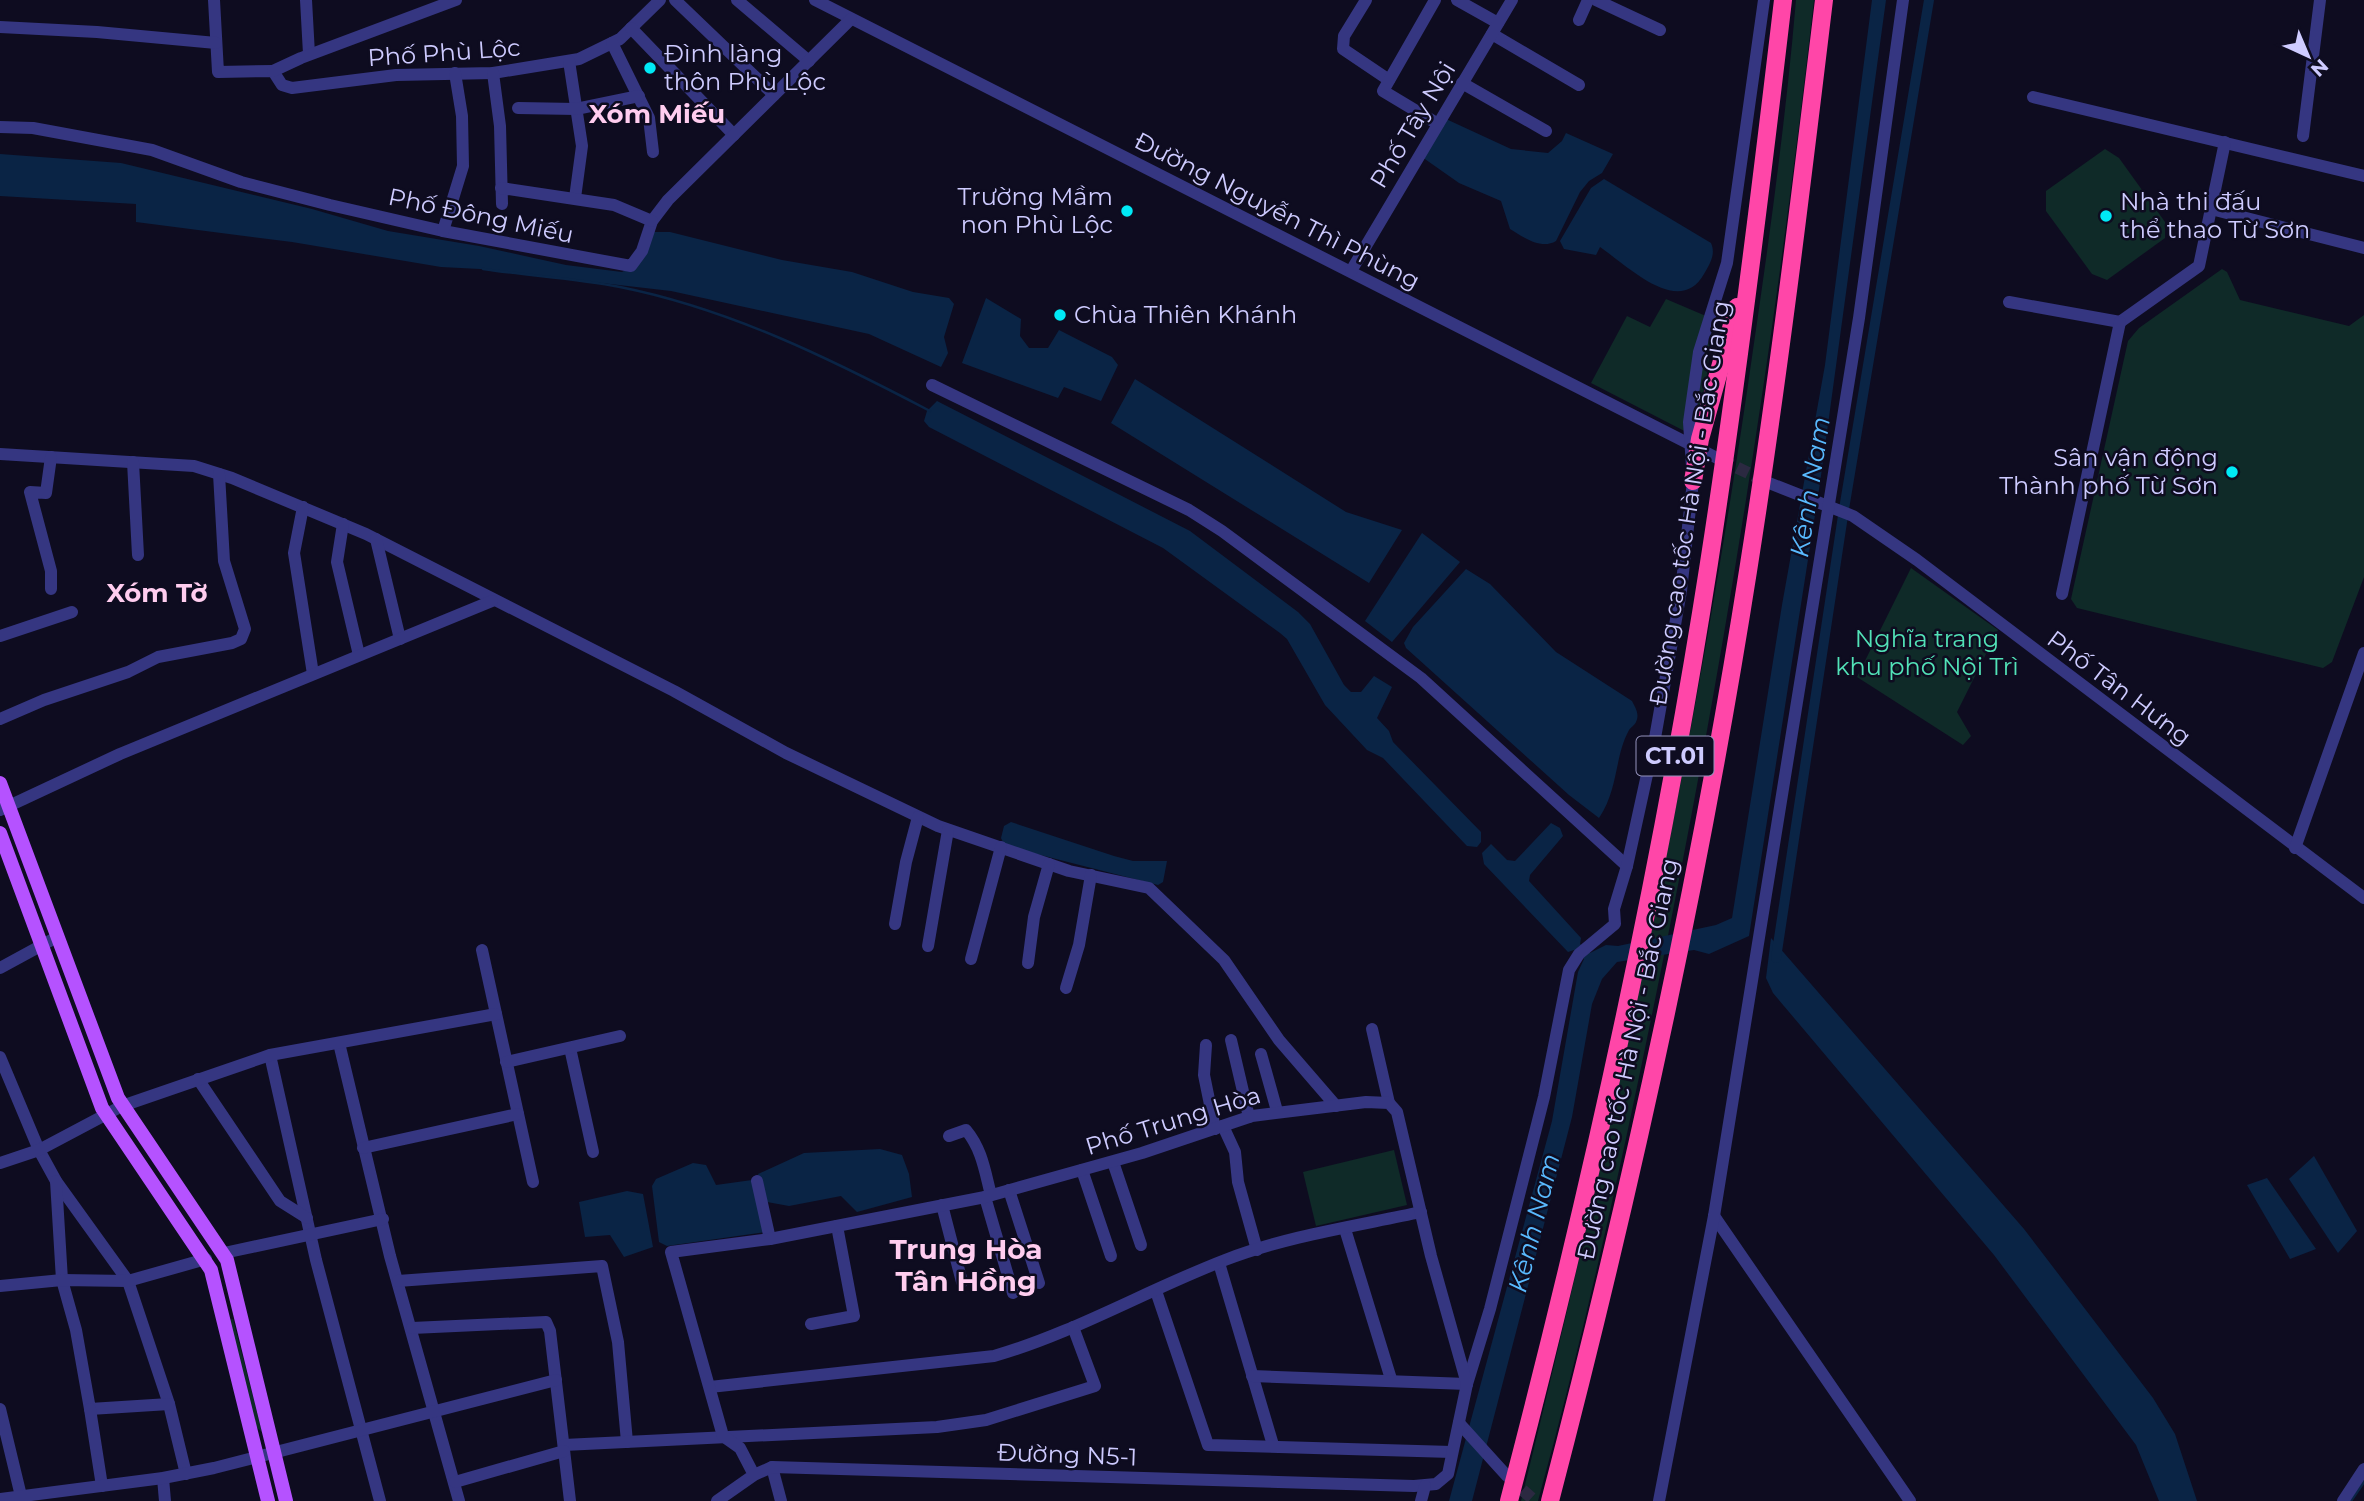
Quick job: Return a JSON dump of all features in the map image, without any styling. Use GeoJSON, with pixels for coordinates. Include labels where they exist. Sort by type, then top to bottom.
{"type":"FeatureCollection","features":[{"type":"Feature","properties":{"kind":"highway","name":"Đường cao tốc Hà Nội - Bắc Giang"},"geometry":{"type":"LineString","coordinates":[[1508,1501],[1584,1195],[1678,743],[1709,565],[1770,117],[1783,0]]}},
{"type":"Feature","properties":{"kind":"highway","name":"Đường cao tốc Hà Nội - Bắc Giang"},"geometry":{"type":"LineString","coordinates":[[1550,1501],[1623,1204],[1717,752],[1748,571],[1791,274],[1824,0]]}},
{"type":"Feature","properties":{"kind":"highway"},"geometry":{"type":"LineString","coordinates":[[1693,481],[1695,446],[1737,309],[1770,117]]}},
{"type":"Feature","properties":{"kind":"main road"},"geometry":{"type":"LineString","coordinates":[[0,783],[5,808],[122,1106],[224,1253],[237,1295],[286,1501]]}},
{"type":"Feature","properties":{"kind":"main road"},"geometry":{"type":"LineString","coordinates":[[0,833],[106,1113],[206,1259],[268,1501]]}},
{"type":"Feature","properties":{"kind":"main road"},"geometry":{"type":"LineString","coordinates":[[206,1259],[224,1253]]}},
{"type":"Feature","properties":{"kind":"street"},"geometry":{"type":"LineString","coordinates":[[214,0],[218,72],[273,71],[425,6],[456,0]]}},
{"type":"Feature","properties":{"kind":"street"},"geometry":{"type":"LineString","coordinates":[[306,0],[309,54]]}},
{"type":"Feature","properties":{"kind":"street","name":"Phố Phù Lộc"},"geometry":{"type":"LineString","coordinates":[[273,71],[282,85],[292,88],[396,75],[493,73],[569,61],[612,43],[660,0]]}},
{"type":"Feature","properties":{"kind":"street"},"geometry":{"type":"LineString","coordinates":[[675,0],[774,95]]}},
{"type":"Feature","properties":{"kind":"street"},"geometry":{"type":"LineString","coordinates":[[737,0],[809,61]]}},
{"type":"Feature","properties":{"kind":"street","name":"Đường Nguyễn Thì Phùng"},"geometry":{"type":"LineString","coordinates":[[815,0],[1720,460]]}},
{"type":"Feature","properties":{"kind":"street"},"geometry":{"type":"LineString","coordinates":[[1366,0],[1344,36],[1343,49],[1389,80]]}},
{"type":"Feature","properties":{"kind":"street"},"geometry":{"type":"LineString","coordinates":[[1435,0],[1383,91],[1438,124]]}},
{"type":"Feature","properties":{"kind":"street"},"geometry":{"type":"LineString","coordinates":[[1457,0],[1579,85]]}},
{"type":"Feature","properties":{"kind":"street","name":"Phố Tây Nội"},"geometry":{"type":"LineString","coordinates":[[1351,271],[1512,0]]}},
{"type":"Feature","properties":{"kind":"street"},"geometry":{"type":"LineString","coordinates":[[1580,20],[1588,0]]}},
{"type":"Feature","properties":{"kind":"street"},"geometry":{"type":"LineString","coordinates":[[1695,446],[1689,422],[1699,352],[1727,263],[1764,0]]}},
{"type":"Feature","properties":{"kind":"street"},"geometry":{"type":"LineString","coordinates":[[1659,1501],[1714,1216],[1859,318],[1903,0]]}},
{"type":"Feature","properties":{"kind":"street"},"geometry":{"type":"LineString","coordinates":[[2303,136],[2320,0]]}},
{"type":"Feature","properties":{"kind":"street"},"geometry":{"type":"LineString","coordinates":[[1605,2],[1660,30]]}},
{"type":"Feature","properties":{"kind":"street","name":"Phố Đông Miếu"},"geometry":{"type":"LineString","coordinates":[[0,127],[33,128],[152,149],[240,182],[443,230],[627,266],[639,257],[652,221],[680,187],[851,19]]}},
{"type":"Feature","properties":{"kind":"street"},"geometry":{"type":"LineString","coordinates":[[0,27],[97,32],[216,43]]}},
{"type":"Feature","properties":{"kind":"street"},"geometry":{"type":"LineString","coordinates":[[631,28],[734,135]]}},
{"type":"Feature","properties":{"kind":"street"},"geometry":{"type":"LineString","coordinates":[[612,43],[651,125],[653,152]]}},
{"type":"Feature","properties":{"kind":"street"},"geometry":{"type":"LineString","coordinates":[[569,61],[582,146],[575,198]]}},
{"type":"Feature","properties":{"kind":"street"},"geometry":{"type":"LineString","coordinates":[[443,230],[463,166],[462,116],[456,73]]}},
{"type":"Feature","properties":{"kind":"street"},"geometry":{"type":"LineString","coordinates":[[493,73],[500,126],[502,204]]}},
{"type":"Feature","properties":{"kind":"street"},"geometry":{"type":"LineString","coordinates":[[1462,83],[1546,131]]}},
{"type":"Feature","properties":{"kind":"street"},"geometry":{"type":"LineString","coordinates":[[518,108],[576,109],[639,96]]}},
{"type":"Feature","properties":{"kind":"street"},"geometry":{"type":"LineString","coordinates":[[2033,97],[2364,176]]}},
{"type":"Feature","properties":{"kind":"street"},"geometry":{"type":"LineString","coordinates":[[2062,594],[2120,322],[2199,266],[2225,142]]}},
{"type":"Feature","properties":{"kind":"street"},"geometry":{"type":"LineString","coordinates":[[501,188],[614,205],[652,221]]}},
{"type":"Feature","properties":{"kind":"street"},"geometry":{"type":"LineString","coordinates":[[2211,209],[2364,248]]}},
{"type":"Feature","properties":{"kind":"street"},"geometry":{"type":"LineString","coordinates":[[2009,302],[2120,322]]}},
{"type":"Feature","properties":{"kind":"street"},"geometry":{"type":"LineString","coordinates":[[932,385],[1189,510],[1222,531],[1421,678],[1628,866]]}},
{"type":"Feature","properties":{"kind":"street"},"geometry":{"type":"LineString","coordinates":[[0,454],[194,466],[219,474],[376,539],[492,601],[674,691],[786,753],[918,817],[948,830],[1049,864],[1149,888],[1224,960],[1279,1040],[1336,1105]]}},
{"type":"Feature","properties":{"kind":"street"},"geometry":{"type":"LineString","coordinates":[[51,457],[46,493],[30,492],[51,571],[51,589]]}},
{"type":"Feature","properties":{"kind":"street"},"geometry":{"type":"LineString","coordinates":[[133,463],[138,555]]}},
{"type":"Feature","properties":{"kind":"street"},"geometry":{"type":"LineString","coordinates":[[0,719],[44,700],[128,672],[158,657],[241,639],[245,629],[224,561],[219,474]]}},
{"type":"Feature","properties":{"kind":"street"},"geometry":{"type":"LineString","coordinates":[[1421,1501],[1426,1486],[1446,1478],[1467,1384],[1490,1309],[1544,1097],[1569,970],[1579,954],[1613,927],[1614,909],[1628,866],[1655,738],[1681,591],[1693,481]]}},
{"type":"Feature","properties":{"kind":"street","name":"Phố Tân Hưng"},"geometry":{"type":"LineString","coordinates":[[1769,483],[1853,516],[1917,560],[2364,898]]}},
{"type":"Feature","properties":{"kind":"street"},"geometry":{"type":"LineString","coordinates":[[303,507],[294,553],[313,674]]}},
{"type":"Feature","properties":{"kind":"street"},"geometry":{"type":"LineString","coordinates":[[343,524],[337,562],[359,655]]}},
{"type":"Feature","properties":{"kind":"street"},"geometry":{"type":"LineString","coordinates":[[376,539],[400,639]]}},
{"type":"Feature","properties":{"kind":"street"},"geometry":{"type":"LineString","coordinates":[[5,808],[120,754],[492,601]]}},
{"type":"Feature","properties":{"kind":"street"},"geometry":{"type":"LineString","coordinates":[[0,636],[72,612]]}},
{"type":"Feature","properties":{"kind":"street"},"geometry":{"type":"LineString","coordinates":[[2295,848],[2361,672],[2364,653]]}},
{"type":"Feature","properties":{"kind":"street"},"geometry":{"type":"LineString","coordinates":[[895,924],[905,862],[918,817]]}},
{"type":"Feature","properties":{"kind":"street"},"geometry":{"type":"LineString","coordinates":[[928,946],[948,830]]}},
{"type":"Feature","properties":{"kind":"street"},"geometry":{"type":"LineString","coordinates":[[971,960],[1000,847]]}},
{"type":"Feature","properties":{"kind":"street"},"geometry":{"type":"LineString","coordinates":[[1028,963],[1034,917],[1049,864]]}},
{"type":"Feature","properties":{"kind":"street"},"geometry":{"type":"LineString","coordinates":[[1066,988],[1079,945],[1091,876]]}},
{"type":"Feature","properties":{"kind":"street"},"geometry":{"type":"LineString","coordinates":[[0,968],[41,943],[57,937]]}},
{"type":"Feature","properties":{"kind":"street"},"geometry":{"type":"LineString","coordinates":[[482,950],[533,1182]]}},
{"type":"Feature","properties":{"kind":"street"},"geometry":{"type":"LineString","coordinates":[[0,1163],[38,1150],[122,1106],[270,1055],[496,1014]]}},
{"type":"Feature","properties":{"kind":"street"},"geometry":{"type":"LineString","coordinates":[[1372,1028],[1389,1103],[1397,1112],[1467,1384]]}},
{"type":"Feature","properties":{"kind":"street"},"geometry":{"type":"LineString","coordinates":[[506,1062],[620,1037]]}},
{"type":"Feature","properties":{"kind":"street"},"geometry":{"type":"LineString","coordinates":[[1231,1040],[1249,1117]]}},
{"type":"Feature","properties":{"kind":"street"},"geometry":{"type":"LineString","coordinates":[[340,1043],[363,1148],[460,1501]]}},
{"type":"Feature","properties":{"kind":"street"},"geometry":{"type":"LineString","coordinates":[[1206,1045],[1204,1075],[1219,1127],[1236,1152],[1238,1182],[1257,1250]]}},
{"type":"Feature","properties":{"kind":"street"},"geometry":{"type":"LineString","coordinates":[[570,1048],[593,1152]]}},
{"type":"Feature","properties":{"kind":"street"},"geometry":{"type":"LineString","coordinates":[[1261,1054],[1278,1111]]}},
{"type":"Feature","properties":{"kind":"street"},"geometry":{"type":"LineString","coordinates":[[270,1055],[311,1237],[380,1501]]}},
{"type":"Feature","properties":{"kind":"street"},"geometry":{"type":"LineString","coordinates":[[0,1057],[38,1150],[56,1181],[128,1281],[169,1404],[186,1474]]}},
{"type":"Feature","properties":{"kind":"street"},"geometry":{"type":"LineString","coordinates":[[198,1079],[280,1201],[307,1218]]}},
{"type":"Feature","properties":{"kind":"street","name":"Phố Trung Hòa"},"geometry":{"type":"LineString","coordinates":[[710,1387],[671,1252],[770,1239],[988,1196],[1113,1162],[1249,1117],[1336,1105],[1389,1103]]}},
{"type":"Feature","properties":{"kind":"street"},"geometry":{"type":"LineString","coordinates":[[363,1148],[517,1114]]}},
{"type":"Feature","properties":{"kind":"street"},"geometry":{"type":"LineString","coordinates":[[949,1136],[966,1130],[978,1146],[1013,1293]]}},
{"type":"Feature","properties":{"kind":"street"},"geometry":{"type":"LineString","coordinates":[[1113,1162],[1141,1245]]}},
{"type":"Feature","properties":{"kind":"street"},"geometry":{"type":"LineString","coordinates":[[1082,1170],[1111,1256]]}},
{"type":"Feature","properties":{"kind":"street"},"geometry":{"type":"LineString","coordinates":[[56,1181],[62,1280],[75,1330],[102,1486]]}},
{"type":"Feature","properties":{"kind":"street"},"geometry":{"type":"LineString","coordinates":[[758,1185],[770,1239]]}},
{"type":"Feature","properties":{"kind":"street"},"geometry":{"type":"LineString","coordinates":[[1009,1190],[1039,1283]]}},
{"type":"Feature","properties":{"kind":"street"},"geometry":{"type":"LineString","coordinates":[[942,1205],[962,1282]]}},
{"type":"Feature","properties":{"kind":"street"},"geometry":{"type":"LineString","coordinates":[[754,1475],[740,1448],[723,1436],[710,1387],[994,1356],[1031,1345],[1219,1263],[1257,1250],[1421,1212]]}},
{"type":"Feature","properties":{"kind":"street"},"geometry":{"type":"LineString","coordinates":[[1714,1216],[1910,1501]]}},
{"type":"Feature","properties":{"kind":"street"},"geometry":{"type":"LineString","coordinates":[[224,1253],[311,1237],[383,1219]]}},
{"type":"Feature","properties":{"kind":"street"},"geometry":{"type":"LineString","coordinates":[[811,1324],[854,1316],[837,1226]]}},
{"type":"Feature","properties":{"kind":"street"},"geometry":{"type":"LineString","coordinates":[[1345,1229],[1391,1379]]}},
{"type":"Feature","properties":{"kind":"street"},"geometry":{"type":"LineString","coordinates":[[0,1286],[62,1280],[128,1281],[206,1259]]}},
{"type":"Feature","properties":{"kind":"street"},"geometry":{"type":"LineString","coordinates":[[1219,1263],[1273,1445]]}},
{"type":"Feature","properties":{"kind":"street"},"geometry":{"type":"LineString","coordinates":[[398,1281],[602,1266],[617,1330],[627,1443]]}},
{"type":"Feature","properties":{"kind":"street"},"geometry":{"type":"LineString","coordinates":[[1156,1291],[1208,1446],[1273,1445],[1452,1452]]}},
{"type":"Feature","properties":{"kind":"street"},"geometry":{"type":"LineString","coordinates":[[412,1328],[546,1322],[551,1331],[570,1501]]}},
{"type":"Feature","properties":{"kind":"street"},"geometry":{"type":"LineString","coordinates":[[455,1482],[564,1448],[723,1436],[937,1427],[986,1420],[1033,1408],[1095,1386],[1073,1327]]}},
{"type":"Feature","properties":{"kind":"street"},"geometry":{"type":"LineString","coordinates":[[1252,1376],[1391,1379],[1467,1384]]}},
{"type":"Feature","properties":{"kind":"street"},"geometry":{"type":"LineString","coordinates":[[0,1499],[163,1478],[257,1459],[556,1380]]}},
{"type":"Feature","properties":{"kind":"street"},"geometry":{"type":"LineString","coordinates":[[90,1409],[169,1404]]}},
{"type":"Feature","properties":{"kind":"street"},"geometry":{"type":"LineString","coordinates":[[0,1409],[21,1496]]}},
{"type":"Feature","properties":{"kind":"street"},"geometry":{"type":"LineString","coordinates":[[1459,1423],[1502,1472]]}},
{"type":"Feature","properties":{"kind":"street"},"geometry":{"type":"LineString","coordinates":[[772,1467],[781,1501]]}},
{"type":"Feature","properties":{"kind":"street","name":"Đường N5-1"},"geometry":{"type":"LineString","coordinates":[[717,1501],[754,1475],[772,1467],[1426,1486]]}},
{"type":"Feature","properties":{"kind":"street"},"geometry":{"type":"LineString","coordinates":[[2343,1501],[2364,1469]]}},
{"type":"Feature","properties":{"kind":"street"},"geometry":{"type":"LineString","coordinates":[[163,1478],[165,1501]]}},
{"type":"Feature","properties":{"kind":"green space"},"geometry":{"type":"Polygon","coordinates":[[[1796,0],[1814,0],[1799,124],[1766,371],[1705,740],[1645,1050],[1587,1309],[1538,1501],[1521,1501],[1621,1072],[1652,928],[1707,640],[1765,263],[1796,0]]]}},
{"type":"Feature","properties":{"kind":"green space","name":"Nhà thi đấu thể thao Từ Sơn"},"geometry":{"type":"Polygon","coordinates":[[[2105,149],[2119,158],[2165,222],[2165,238],[2107,280],[2092,274],[2046,211],[2046,191],[2105,149]]]}},
{"type":"Feature","properties":{"kind":"green space","name":"Sân vận động Thành phố Từ Sơn"},"geometry":{"type":"Polygon","coordinates":[[[2222,269],[2227,272],[2240,300],[2349,326],[2364,315],[2364,577],[2332,662],[2323,668],[2077,608],[2071,599],[2128,341],[2139,328],[2222,269]]]}},
{"type":"Feature","properties":{"kind":"green space"},"geometry":{"type":"Polygon","coordinates":[[[1666,299],[1713,319],[1700,439],[1591,383],[1627,316],[1650,327],[1666,299]]]}},
{"type":"Feature","properties":{"kind":"green space","name":"Nghĩa trang khu phố Nội Trì"},"geometry":{"type":"Polygon","coordinates":[[[1911,568],[1998,630],[1957,712],[1971,736],[1963,745],[1857,677],[1911,568]]]}},
{"type":"Feature","properties":{"kind":"green space"},"geometry":{"type":"Polygon","coordinates":[[[1394,1150],[1407,1205],[1316,1226],[1303,1172],[1394,1150]]]}},
{"type":"Feature","properties":{"kind":"green space"},"geometry":{"type":"Polygon","coordinates":[[[233,1319],[262,1432],[256,1427],[229,1320],[233,1319]]]}},
{"type":"Feature","properties":{"kind":"water","name":"Kênh Nam"},"geometry":{"type":"Polygon","coordinates":[[[1872,0],[1886,0],[1820,483],[1749,936],[1709,954],[1694,950],[1617,962],[1602,979],[1592,1004],[1572,1117],[1472,1501],[1449,1501],[1552,1121],[1578,972],[1584,959],[1574,950],[1568,952],[1484,864],[1482,853],[1491,844],[1507,860],[1515,861],[1551,823],[1560,828],[1563,836],[1530,875],[1529,881],[1581,938],[1580,944],[1590,953],[1606,945],[1618,946],[1716,925],[1732,918],[1782,605],[1825,365],[1872,0]]]}},
{"type":"Feature","properties":{"kind":"water"},"geometry":{"type":"Polygon","coordinates":[[[1446,119],[1511,149],[1548,153],[1562,141],[1566,133],[1613,154],[1602,173],[1589,181],[1580,192],[1556,241],[1538,243],[1510,229],[1501,201],[1459,183],[1422,157],[1446,119]]]}},
{"type":"Feature","properties":{"kind":"water"},"geometry":{"type":"Polygon","coordinates":[[[0,154],[121,163],[312,209],[388,231],[479,246],[566,265],[622,272],[629,268],[653,232],[670,232],[782,260],[852,272],[913,292],[949,298],[954,304],[944,337],[948,353],[941,367],[869,334],[671,291],[441,267],[292,242],[136,222],[136,204],[0,196],[0,154]]]}},
{"type":"Feature","properties":{"kind":"water"},"geometry":{"type":"Polygon","coordinates":[[[1604,179],[1711,243],[1713,255],[1710,263],[1694,286],[1681,291],[1667,290],[1653,284],[1600,247],[1596,255],[1564,249],[1560,241],[1591,188],[1604,179]]]}},
{"type":"Feature","properties":{"kind":"water"},"geometry":{"type":"Polygon","coordinates":[[[986,298],[1021,319],[1020,336],[1029,348],[1048,348],[1059,330],[1112,357],[1118,365],[1101,401],[1064,387],[1058,398],[962,363],[986,298]]]}},
{"type":"Feature","properties":{"kind":"water"},"geometry":{"type":"Polygon","coordinates":[[[1135,379],[1346,512],[1402,530],[1369,583],[1111,423],[1135,379]]]}},
{"type":"Feature","properties":{"kind":"water"},"geometry":{"type":"Polygon","coordinates":[[[937,401],[1190,531],[1298,612],[1310,624],[1344,685],[1351,692],[1361,692],[1374,676],[1392,687],[1377,718],[1389,731],[1393,742],[1481,832],[1481,842],[1477,847],[1467,846],[1383,758],[1367,750],[1325,705],[1287,639],[1280,633],[1163,548],[929,427],[924,421],[927,411],[937,401]]]}},
{"type":"Feature","properties":{"kind":"water"},"geometry":{"type":"Polygon","coordinates":[[[1422,533],[1460,562],[1392,642],[1365,621],[1422,533]]]}},
{"type":"Feature","properties":{"kind":"water"},"geometry":{"type":"Polygon","coordinates":[[[1466,569],[1490,584],[1556,652],[1632,701],[1637,711],[1637,719],[1624,741],[1610,796],[1599,818],[1569,795],[1406,648],[1404,643],[1413,627],[1466,569]]]}},
{"type":"Feature","properties":{"kind":"water"},"geometry":{"type":"Polygon","coordinates":[[[1011,822],[1133,861],[1167,861],[1163,882],[1158,885],[1005,846],[1001,838],[1004,826],[1011,822]]]}},
{"type":"Feature","properties":{"kind":"water"},"geometry":{"type":"Polygon","coordinates":[[[1771,938],[2024,1229],[2153,1398],[2175,1434],[2197,1501],[2159,1501],[2136,1445],[1994,1255],[1773,993],[1766,978],[1771,938]]]}},
{"type":"Feature","properties":{"kind":"water"},"geometry":{"type":"Polygon","coordinates":[[[880,1149],[902,1155],[909,1174],[912,1197],[857,1212],[841,1196],[789,1206],[767,1202],[758,1174],[804,1153],[880,1149]]]}},
{"type":"Feature","properties":{"kind":"water"},"geometry":{"type":"Polygon","coordinates":[[[2314,1156],[2357,1231],[2338,1253],[2289,1179],[2314,1156]]]}},
{"type":"Feature","properties":{"kind":"water"},"geometry":{"type":"Polygon","coordinates":[[[693,1163],[706,1165],[716,1185],[752,1180],[765,1232],[667,1246],[659,1242],[652,1186],[656,1179],[693,1163]]]}},
{"type":"Feature","properties":{"kind":"water"},"geometry":{"type":"Polygon","coordinates":[[[2267,1178],[2316,1249],[2290,1259],[2247,1185],[2267,1178]]]}},
{"type":"Feature","properties":{"kind":"water"},"geometry":{"type":"Polygon","coordinates":[[[627,1191],[643,1194],[653,1247],[624,1257],[610,1235],[585,1237],[579,1202],[627,1191]]]}},
{"type":"Feature","properties":{"kind":"waterway"},"geometry":{"type":"LineString","coordinates":[[1776,958],[1844,509],[1929,0]]}},
{"type":"Feature","properties":{"kind":"waterway"},"geometry":{"type":"LineString","coordinates":[[483,269],[620,287],[701,308],[817,355],[930,411]]}},
{"type":"Feature","properties":{"kind":"waterway"},"geometry":{"type":"LineString","coordinates":[[2351,1501],[2364,1482]]}},
{"type":"Feature","properties":{"kind":"tunnel"},"geometry":{"type":"LineString","coordinates":[[1721,460],[1769,483]]}},
{"type":"Feature","properties":{"kind":"tunnel"},"geometry":{"type":"LineString","coordinates":[[1509,1478],[1535,1501]]}},
{"type":"Feature","properties":{"kind":"place","name":"Đình làng thôn Phù Lộc"},"geometry":{"type":"Point","coordinates":[650,68]}},
{"type":"Feature","properties":{"kind":"place","name":"Trường Mầm non Phù Lộc"},"geometry":{"type":"Point","coordinates":[1127,211]}},
{"type":"Feature","properties":{"kind":"place","name":"Nhà thi đấu thể thao Từ Sơn"},"geometry":{"type":"Point","coordinates":[2106,216]}},
{"type":"Feature","properties":{"kind":"place","name":"Chùa Thiên Khánh"},"geometry":{"type":"Point","coordinates":[1060,315]}},
{"type":"Feature","properties":{"kind":"place","name":"Sân vận động Thành phố Từ Sơn"},"geometry":{"type":"Point","coordinates":[2232,472]}},
{"type":"Feature","properties":{"kind":"district","name":"Xóm Miếu"},"geometry":{"type":"Point","coordinates":[657,114]}},
{"type":"Feature","properties":{"kind":"district","name":"Xóm Tờ"},"geometry":{"type":"Point","coordinates":[157,593]}},
{"type":"Feature","properties":{"kind":"district","name":"Trung Hòa Tân Hồng"},"geometry":{"type":"Point","coordinates":[966,1265]}}]}
